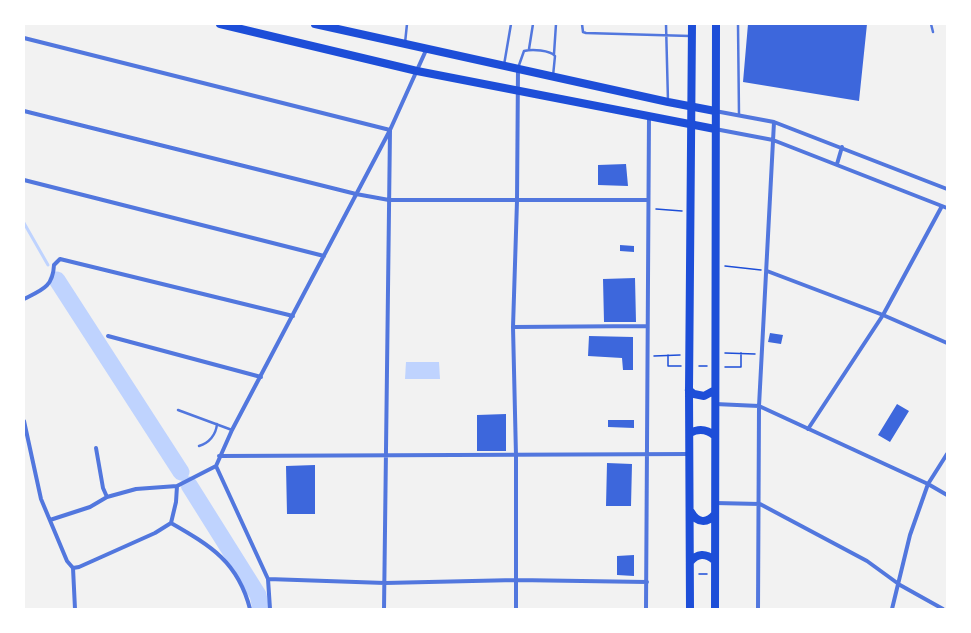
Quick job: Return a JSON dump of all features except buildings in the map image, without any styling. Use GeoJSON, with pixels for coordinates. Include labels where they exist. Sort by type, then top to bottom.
{"type":"FeatureCollection","features":[{"type":"Feature","properties":{"kind":"main road"},"geometry":{"type":"LineString","coordinates":[[220,24],[417,71],[518,92],[715,129]]}},
{"type":"Feature","properties":{"kind":"main road"},"geometry":{"type":"LineString","coordinates":[[315,24],[715,111]]}},
{"type":"Feature","properties":{"kind":"main road"},"geometry":{"type":"LineString","coordinates":[[690,609],[691,512],[689,390],[692,24]]}},
{"type":"Feature","properties":{"kind":"main road"},"geometry":{"type":"LineString","coordinates":[[715,609],[716,24]]}},
{"type":"Feature","properties":{"kind":"main road"},"geometry":{"type":"LineString","coordinates":[[689,390],[694,394],[704,396],[715,390]]}},
{"type":"Feature","properties":{"kind":"main road"},"geometry":{"type":"LineString","coordinates":[[690,433],[695,430],[706,430],[715,436]]}},
{"type":"Feature","properties":{"kind":"main road"},"geometry":{"type":"LineString","coordinates":[[691,512],[694,518],[705,522],[711,519],[715,514]]}},
{"type":"Feature","properties":{"kind":"main road"},"geometry":{"type":"LineString","coordinates":[[690,562],[699,555],[705,554],[714,560]]}},
{"type":"Feature","properties":{"kind":"street"},"geometry":{"type":"LineString","coordinates":[[24,38],[390,130]]}},
{"type":"Feature","properties":{"kind":"street"},"geometry":{"type":"LineString","coordinates":[[50,520],[90,507],[107,497],[136,489],[177,486],[216,466],[232,430],[390,130],[427,48]]}},
{"type":"Feature","properties":{"kind":"street"},"geometry":{"type":"LineString","coordinates":[[516,609],[516,456],[513,328],[517,201],[518,69]]}},
{"type":"Feature","properties":{"kind":"street"},"geometry":{"type":"LineString","coordinates":[[24,111],[356,194],[389,200],[648,200]]}},
{"type":"Feature","properties":{"kind":"street"},"geometry":{"type":"LineString","coordinates":[[715,111],[774,122],[842,147],[947,189]]}},
{"type":"Feature","properties":{"kind":"street"},"geometry":{"type":"LineString","coordinates":[[646,609],[649,116]]}},
{"type":"Feature","properties":{"kind":"street"},"geometry":{"type":"LineString","coordinates":[[758,609],[760,504],[759,406],[774,122]]}},
{"type":"Feature","properties":{"kind":"street"},"geometry":{"type":"LineString","coordinates":[[715,129],[773,140],[947,208]]}},
{"type":"Feature","properties":{"kind":"street"},"geometry":{"type":"LineString","coordinates":[[384,609],[390,130]]}},
{"type":"Feature","properties":{"kind":"street"},"geometry":{"type":"LineString","coordinates":[[836,164],[842,147]]}},
{"type":"Feature","properties":{"kind":"street"},"geometry":{"type":"LineString","coordinates":[[24,180],[324,256]]}},
{"type":"Feature","properties":{"kind":"street"},"geometry":{"type":"LineString","coordinates":[[808,429],[883,315],[942,206]]}},
{"type":"Feature","properties":{"kind":"street"},"geometry":{"type":"LineString","coordinates":[[24,299],[46,287],[53,275],[54,265],[60,259],[293,316]]}},
{"type":"Feature","properties":{"kind":"street"},"geometry":{"type":"LineString","coordinates":[[766,271],[883,315],[947,342]]}},
{"type":"Feature","properties":{"kind":"street"},"geometry":{"type":"LineString","coordinates":[[513,328],[647,326]]}},
{"type":"Feature","properties":{"kind":"street"},"geometry":{"type":"LineString","coordinates":[[108,336],[261,377]]}},
{"type":"Feature","properties":{"kind":"street"},"geometry":{"type":"LineString","coordinates":[[715,404],[759,406],[928,484],[947,495]]}},
{"type":"Feature","properties":{"kind":"street"},"geometry":{"type":"LineString","coordinates":[[24,421],[41,499],[67,561],[73,568],[75,609]]}},
{"type":"Feature","properties":{"kind":"street"},"geometry":{"type":"LineString","coordinates":[[96,448],[103,488],[107,497]]}},
{"type":"Feature","properties":{"kind":"street"},"geometry":{"type":"LineString","coordinates":[[220,456],[516,456],[690,454]]}},
{"type":"Feature","properties":{"kind":"street"},"geometry":{"type":"LineString","coordinates":[[892,609],[900,585],[910,536],[928,484],[947,454]]}},
{"type":"Feature","properties":{"kind":"street"},"geometry":{"type":"LineString","coordinates":[[216,466],[268,579],[270,609]]}},
{"type":"Feature","properties":{"kind":"street"},"geometry":{"type":"LineString","coordinates":[[73,568],[79,567],[150,535],[171,523],[176,502],[177,486]]}},
{"type":"Feature","properties":{"kind":"street"},"geometry":{"type":"LineString","coordinates":[[714,503],[760,504],[867,561],[900,585],[943,609]]}},
{"type":"Feature","properties":{"kind":"street"},"geometry":{"type":"LineString","coordinates":[[171,523],[219,554],[233,571],[245,590],[250,609]]}},
{"type":"Feature","properties":{"kind":"street"},"geometry":{"type":"LineString","coordinates":[[268,579],[385,583],[516,580],[647,582]]}},
{"type":"Feature","properties":{"kind":"lane"},"geometry":{"type":"LineString","coordinates":[[404,43],[407,24]]}},
{"type":"Feature","properties":{"kind":"lane"},"geometry":{"type":"LineString","coordinates":[[504,66],[511,24]]}},
{"type":"Feature","properties":{"kind":"lane"},"geometry":{"type":"LineString","coordinates":[[529,49],[532,24]]}},
{"type":"Feature","properties":{"kind":"lane"},"geometry":{"type":"LineString","coordinates":[[553,76],[556,24]]}},
{"type":"Feature","properties":{"kind":"lane"},"geometry":{"type":"LineString","coordinates":[[582,24],[582,28],[586,33],[692,36]]}},
{"type":"Feature","properties":{"kind":"lane"},"geometry":{"type":"LineString","coordinates":[[666,24],[665,35],[668,102]]}},
{"type":"Feature","properties":{"kind":"lane"},"geometry":{"type":"LineString","coordinates":[[738,24],[739,115]]}},
{"type":"Feature","properties":{"kind":"lane"},"geometry":{"type":"LineString","coordinates":[[931,24],[933,32]]}},
{"type":"Feature","properties":{"kind":"lane"},"geometry":{"type":"LineString","coordinates":[[518,69],[523,52],[529,49],[554,54]]}},
{"type":"Feature","properties":{"kind":"lane"},"geometry":{"type":"LineString","coordinates":[[178,410],[232,430]]}},
{"type":"Feature","properties":{"kind":"lane"},"geometry":{"type":"LineString","coordinates":[[199,446],[206,444],[211,439],[217,424]]}},
{"type":"Feature","properties":{"kind":"path"},"geometry":{"type":"LineString","coordinates":[[648,209],[691,211]]}},
{"type":"Feature","properties":{"kind":"path"},"geometry":{"type":"LineString","coordinates":[[715,265],[766,271]]}},
{"type":"Feature","properties":{"kind":"path"},"geometry":{"type":"LineString","coordinates":[[715,353],[762,354]]}},
{"type":"Feature","properties":{"kind":"path"},"geometry":{"type":"LineString","coordinates":[[719,367],[741,367],[741,353]]}},
{"type":"Feature","properties":{"kind":"path"},"geometry":{"type":"LineString","coordinates":[[647,356],[690,355]]}},
{"type":"Feature","properties":{"kind":"path"},"geometry":{"type":"LineString","coordinates":[[668,356],[668,366],[683,366]]}},
{"type":"Feature","properties":{"kind":"path"},"geometry":{"type":"LineString","coordinates":[[697,366],[712,366]]}},
{"type":"Feature","properties":{"kind":"path"},"geometry":{"type":"LineString","coordinates":[[690,574],[715,574]]}},
{"type":"Feature","properties":{"kind":"water"},"geometry":{"type":"Polygon","coordinates":[[[406,362],[439,362],[440,379],[405,379],[406,362]]]}},
{"type":"Feature","properties":{"kind":"waterway"},"geometry":{"type":"LineString","coordinates":[[24,223],[48,265]]}},
{"type":"Feature","properties":{"kind":"waterway"},"geometry":{"type":"LineString","coordinates":[[57,280],[181,472]]}},
{"type":"Feature","properties":{"kind":"waterway"},"geometry":{"type":"LineString","coordinates":[[189,485],[258,595],[261,609]]}}]}
